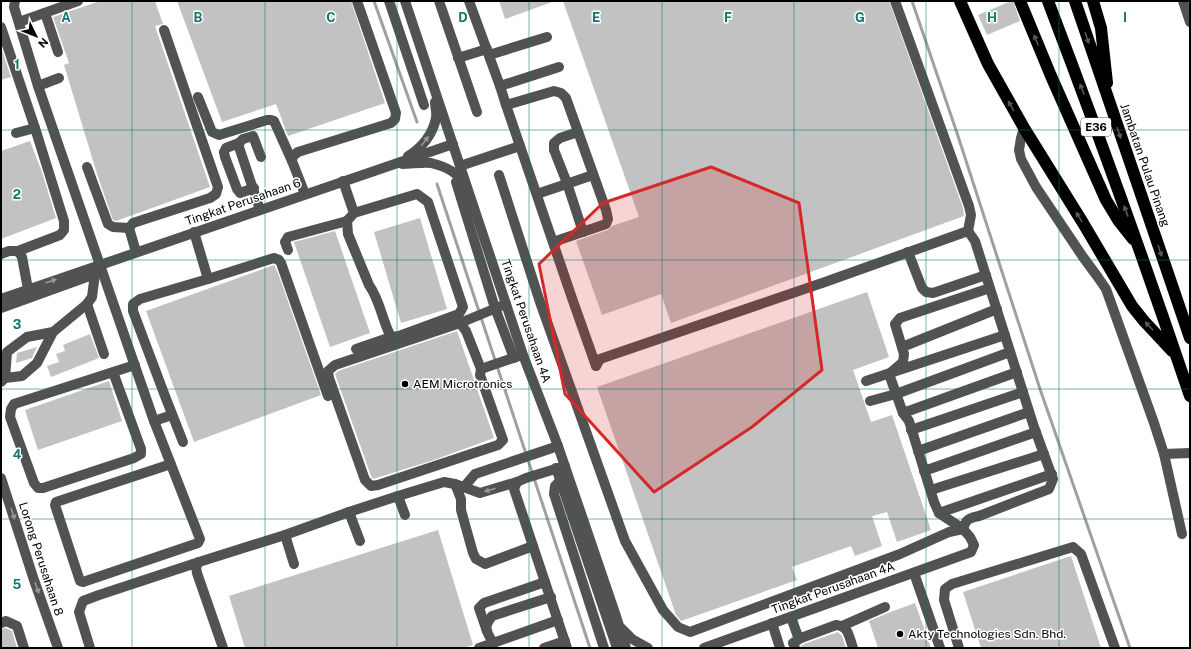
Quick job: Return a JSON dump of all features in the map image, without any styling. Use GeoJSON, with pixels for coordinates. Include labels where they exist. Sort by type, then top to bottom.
{"type":"FeatureCollection","features":[{"type":"Feature","properties":{"kind":"highway"},"geometry":{"type":"LineString","coordinates":[[960,1],[988,64],[1024,128],[1132,306],[1144,321],[1176,354]]}},
{"type":"Feature","properties":{"kind":"highway","name":"E36"},"geometry":{"type":"LineString","coordinates":[[1020,1],[1051,76],[1106,200],[1118,220],[1140,248]]}},
{"type":"Feature","properties":{"kind":"highway","name":"E36"},"geometry":{"type":"LineString","coordinates":[[1048,1],[1140,248],[1190,396]]}},
{"type":"Feature","properties":{"kind":"highway","name":"Jambatan Pulau Pinang"},"geometry":{"type":"LineString","coordinates":[[1074,1],[1190,338]]}},
{"type":"Feature","properties":{"kind":"highway"},"geometry":{"type":"LineString","coordinates":[[1093,1],[1101,28],[1109,104]]}},
{"type":"Feature","properties":{"kind":"street"},"geometry":{"type":"LineString","coordinates":[[14,1],[14,7],[38,86],[154,421],[171,464],[200,539],[198,544],[83,582],[80,581],[55,505],[56,502],[171,464]]}},
{"type":"Feature","properties":{"kind":"street"},"geometry":{"type":"LineString","coordinates":[[19,22],[78,1]]}},
{"type":"Feature","properties":{"kind":"street"},"geometry":{"type":"LineString","coordinates":[[292,161],[293,156],[298,152],[392,123],[395,119],[396,113],[357,1]]}},
{"type":"Feature","properties":{"kind":"street"},"geometry":{"type":"LineString","coordinates":[[389,1],[424,105]]}},
{"type":"Feature","properties":{"kind":"street","name":"Tingkat Perusahaan 4A"},"geometry":{"type":"LineString","coordinates":[[405,1],[460,166],[468,199],[506,304],[514,358],[558,446],[560,467],[615,613],[626,648]]}},
{"type":"Feature","properties":{"kind":"street"},"geometry":{"type":"LineString","coordinates":[[439,1],[477,112]]}},
{"type":"Feature","properties":{"kind":"street"},"geometry":{"type":"LineString","coordinates":[[469,1],[500,86],[596,366],[600,360],[825,282],[968,230]]}},
{"type":"Feature","properties":{"kind":"street"},"geometry":{"type":"LineString","coordinates":[[895,1],[969,206],[971,215],[968,230],[975,241],[1029,412],[1053,479],[1049,489],[979,516],[970,518],[965,522],[963,529]]}},
{"type":"Feature","properties":{"kind":"street"},"geometry":{"type":"LineString","coordinates":[[1183,1],[1190,22]]}},
{"type":"Feature","properties":{"kind":"street"},"geometry":{"type":"LineString","coordinates":[[46,13],[58,52]]}},
{"type":"Feature","properties":{"kind":"street"},"geometry":{"type":"LineString","coordinates":[[1,27],[64,221],[64,230],[60,236],[18,251],[9,251],[1,254]]}},
{"type":"Feature","properties":{"kind":"street"},"geometry":{"type":"LineString","coordinates":[[129,228],[133,223],[210,198],[216,194],[218,187],[164,30]]}},
{"type":"Feature","properties":{"kind":"street"},"geometry":{"type":"LineString","coordinates":[[458,58],[488,52],[547,36]]}},
{"type":"Feature","properties":{"kind":"street"},"geometry":{"type":"LineString","coordinates":[[410,63],[424,59]]}},
{"type":"Feature","properties":{"kind":"street"},"geometry":{"type":"LineString","coordinates":[[500,86],[559,67]]}},
{"type":"Feature","properties":{"kind":"street"},"geometry":{"type":"LineString","coordinates":[[38,86],[59,78]]}},
{"type":"Feature","properties":{"kind":"street","name":"Tingkat Perusahaan 6"},"geometry":{"type":"LineString","coordinates":[[394,164],[424,144],[432,132],[436,118],[432,83]]}},
{"type":"Feature","properties":{"kind":"street"},"geometry":{"type":"LineString","coordinates":[[506,104],[554,91],[561,93],[566,98],[608,219],[606,224],[553,242]]}},
{"type":"Feature","properties":{"kind":"street"},"geometry":{"type":"LineString","coordinates":[[198,97],[212,132],[219,135],[267,120],[274,121],[305,194]]}},
{"type":"Feature","properties":{"kind":"street"},"geometry":{"type":"LineString","coordinates":[[16,133],[35,128]]}},
{"type":"Feature","properties":{"kind":"street"},"geometry":{"type":"LineString","coordinates":[[1024,128],[1021,138],[1021,159],[1036,187],[1106,289],[1164,454],[1182,534]]}},
{"type":"Feature","properties":{"kind":"street"},"geometry":{"type":"LineString","coordinates":[[578,132],[560,138],[554,142],[554,150],[583,232]]}},
{"type":"Feature","properties":{"kind":"street"},"geometry":{"type":"LineString","coordinates":[[254,188],[240,193],[237,190],[224,152],[226,148],[239,143],[243,139],[253,136],[261,157]]}},
{"type":"Feature","properties":{"kind":"street"},"geometry":{"type":"LineString","coordinates":[[239,143],[260,210]]}},
{"type":"Feature","properties":{"kind":"street","name":"Tingkat Perusahaan 6"},"geometry":{"type":"LineString","coordinates":[[1,298],[452,144]]}},
{"type":"Feature","properties":{"kind":"street"},"geometry":{"type":"LineString","coordinates":[[460,166],[520,146]]}},
{"type":"Feature","properties":{"kind":"street","name":"Tingkat Perusahaan 6"},"geometry":{"type":"LineString","coordinates":[[394,164],[431,163],[448,168],[460,178],[468,199]]}},
{"type":"Feature","properties":{"kind":"street"},"geometry":{"type":"LineString","coordinates":[[87,167],[108,224],[113,227],[129,228]]}},
{"type":"Feature","properties":{"kind":"street"},"geometry":{"type":"LineString","coordinates":[[500,175],[540,302],[625,541],[662,610],[678,627],[690,632],[900,554],[949,532],[963,529]]}},
{"type":"Feature","properties":{"kind":"street"},"geometry":{"type":"LineString","coordinates":[[537,194],[593,175]]}},
{"type":"Feature","properties":{"kind":"street"},"geometry":{"type":"LineString","coordinates":[[343,181],[350,217],[348,234],[369,285],[374,292],[387,330],[391,337]]}},
{"type":"Feature","properties":{"kind":"street"},"geometry":{"type":"LineString","coordinates":[[456,182],[468,199],[489,287],[492,310],[514,358],[485,368],[480,375],[503,440],[498,445],[371,486],[365,480],[329,378],[328,371],[335,365],[460,323],[492,310],[506,304]]}},
{"type":"Feature","properties":{"kind":"street"},"geometry":{"type":"LineString","coordinates":[[288,250],[285,242],[288,237],[417,194],[428,202],[464,307],[460,314],[399,336],[391,337],[356,349]]}},
{"type":"Feature","properties":{"kind":"street"},"geometry":{"type":"LineString","coordinates":[[129,228],[136,252]]}},
{"type":"Feature","properties":{"kind":"street"},"geometry":{"type":"LineString","coordinates":[[194,232],[208,279]]}},
{"type":"Feature","properties":{"kind":"street"},"geometry":{"type":"LineString","coordinates":[[18,251],[22,257],[28,289]]}},
{"type":"Feature","properties":{"kind":"street"},"geometry":{"type":"LineString","coordinates":[[908,252],[922,288],[926,292],[933,293],[986,275]]}},
{"type":"Feature","properties":{"kind":"street"},"geometry":{"type":"LineString","coordinates":[[183,442],[172,415],[169,395],[133,311],[133,304],[140,299],[274,258],[278,260],[281,263],[328,396]]}},
{"type":"Feature","properties":{"kind":"street"},"geometry":{"type":"LineString","coordinates":[[53,332],[27,337],[7,352],[3,380],[22,376],[38,363],[53,332],[87,304],[92,297],[95,274],[100,265]]}},
{"type":"Feature","properties":{"kind":"street"},"geometry":{"type":"LineString","coordinates":[[1,308],[95,274]]}},
{"type":"Feature","properties":{"kind":"street"},"geometry":{"type":"LineString","coordinates":[[489,287],[499,284]]}},
{"type":"Feature","properties":{"kind":"street"},"geometry":{"type":"LineString","coordinates":[[889,374],[903,362],[904,354],[895,324],[900,318],[990,288]]}},
{"type":"Feature","properties":{"kind":"street"},"geometry":{"type":"LineString","coordinates":[[87,304],[104,354]]}},
{"type":"Feature","properties":{"kind":"street"},"geometry":{"type":"LineString","coordinates":[[902,347],[997,309]]}},
{"type":"Feature","properties":{"kind":"street"},"geometry":{"type":"LineString","coordinates":[[460,323],[466,331],[465,341],[485,368]]}},
{"type":"Feature","properties":{"kind":"street"},"geometry":{"type":"LineString","coordinates":[[866,381],[1005,335]]}},
{"type":"Feature","properties":{"kind":"street"},"geometry":{"type":"LineString","coordinates":[[870,401],[896,394],[1010,352]]}},
{"type":"Feature","properties":{"kind":"street"},"geometry":{"type":"LineString","coordinates":[[113,372],[141,449],[140,454],[134,458],[38,488],[34,483],[10,417],[11,409],[14,404],[113,372],[135,365]]}},
{"type":"Feature","properties":{"kind":"street"},"geometry":{"type":"LineString","coordinates":[[903,413],[1016,372]]}},
{"type":"Feature","properties":{"kind":"street"},"geometry":{"type":"LineString","coordinates":[[889,374],[903,413],[909,421],[930,490],[939,513],[963,529]]}},
{"type":"Feature","properties":{"kind":"street"},"geometry":{"type":"LineString","coordinates":[[911,430],[1023,392]]}},
{"type":"Feature","properties":{"kind":"street"},"geometry":{"type":"LineString","coordinates":[[918,451],[1029,412]]}},
{"type":"Feature","properties":{"kind":"street"},"geometry":{"type":"LineString","coordinates":[[154,421],[172,415]]}},
{"type":"Feature","properties":{"kind":"street"},"geometry":{"type":"LineString","coordinates":[[924,471],[1036,432]]}},
{"type":"Feature","properties":{"kind":"street"},"geometry":{"type":"LineString","coordinates":[[460,485],[475,474],[558,446]]}},
{"type":"Feature","properties":{"kind":"street"},"geometry":{"type":"LineString","coordinates":[[1164,454],[1190,453]]}},
{"type":"Feature","properties":{"kind":"street"},"geometry":{"type":"LineString","coordinates":[[930,490],[1044,454]]}},
{"type":"Feature","properties":{"kind":"street"},"geometry":{"type":"LineString","coordinates":[[90,648],[79,612],[83,601],[285,535],[349,512],[444,482],[460,485],[480,493],[560,467]]}},
{"type":"Feature","properties":{"kind":"street"},"geometry":{"type":"LineString","coordinates":[[939,513],[1052,474]]}},
{"type":"Feature","properties":{"kind":"street","name":"Lorong Perusahaan 8"},"geometry":{"type":"LineString","coordinates":[[1,478],[58,648]]}},
{"type":"Feature","properties":{"kind":"street"},"geometry":{"type":"LineString","coordinates":[[521,480],[514,489],[566,644],[544,648]]}},
{"type":"Feature","properties":{"kind":"street"},"geometry":{"type":"LineString","coordinates":[[604,648],[554,494],[555,486],[565,480],[617,648]]}},
{"type":"Feature","properties":{"kind":"street"},"geometry":{"type":"LineString","coordinates":[[460,485],[461,510],[472,552],[476,559],[485,564],[533,546]]}},
{"type":"Feature","properties":{"kind":"street"},"geometry":{"type":"LineString","coordinates":[[398,496],[405,516]]}},
{"type":"Feature","properties":{"kind":"street"},"geometry":{"type":"LineString","coordinates":[[349,512],[360,541]]}},
{"type":"Feature","properties":{"kind":"street","name":"Tingkat Perusahaan 4A"},"geometry":{"type":"LineString","coordinates":[[704,648],[971,552],[974,545],[970,537],[963,529]]}},
{"type":"Feature","properties":{"kind":"street"},"geometry":{"type":"LineString","coordinates":[[285,535],[294,564]]}},
{"type":"Feature","properties":{"kind":"street"},"geometry":{"type":"LineString","coordinates":[[959,648],[944,600],[945,589],[952,584],[1073,547],[1081,554],[1115,648]]}},
{"type":"Feature","properties":{"kind":"street"},"geometry":{"type":"LineString","coordinates":[[199,562],[196,566],[197,573],[223,648]]}},
{"type":"Feature","properties":{"kind":"street"},"geometry":{"type":"LineString","coordinates":[[914,573],[940,648]]}},
{"type":"Feature","properties":{"kind":"street"},"geometry":{"type":"LineString","coordinates":[[493,643],[479,608],[484,602],[545,582]]}},
{"type":"Feature","properties":{"kind":"street"},"geometry":{"type":"LineString","coordinates":[[487,631],[487,624],[492,616],[550,597]]}},
{"type":"Feature","properties":{"kind":"street"},"geometry":{"type":"LineString","coordinates":[[842,626],[885,607]]}},
{"type":"Feature","properties":{"kind":"street"},"geometry":{"type":"LineString","coordinates":[[615,613],[621,629],[632,639],[648,648]]}},
{"type":"Feature","properties":{"kind":"street"},"geometry":{"type":"LineString","coordinates":[[791,617],[797,634],[801,638]]}},
{"type":"Feature","properties":{"kind":"street"},"geometry":{"type":"LineString","coordinates":[[479,648],[558,620]]}},
{"type":"Feature","properties":{"kind":"street"},"geometry":{"type":"LineString","coordinates":[[1,623],[6,621],[17,626],[24,648]]}},
{"type":"Feature","properties":{"kind":"street"},"geometry":{"type":"LineString","coordinates":[[772,623],[780,648]]}},
{"type":"Feature","properties":{"kind":"street"},"geometry":{"type":"LineString","coordinates":[[795,648],[793,643],[801,638],[836,625],[842,626],[847,630],[853,648]]}},
{"type":"Feature","properties":{"kind":"highlighted area"},"geometry":{"type":"Polygon","coordinates":[[[711,167],[799,203],[822,370],[752,427],[654,492],[565,394],[539,264],[603,203],[711,167]]]}},
{"type":"Feature","properties":{"kind":"building"},"geometry":{"type":"Polygon","coordinates":[[[100,1],[155,1],[163,24],[155,26],[210,187],[116,221],[113,220],[97,174],[64,65],[69,63],[53,17],[100,1]]]}},
{"type":"Feature","properties":{"kind":"building"},"geometry":{"type":"Polygon","coordinates":[[[177,1],[351,1],[385,103],[288,136],[276,104],[222,122],[177,1]]]}},
{"type":"Feature","properties":{"kind":"building"},"geometry":{"type":"Polygon","coordinates":[[[499,1],[552,1],[552,2],[505,19],[499,1]]]}},
{"type":"Feature","properties":{"kind":"building"},"geometry":{"type":"Polygon","coordinates":[[[563,1],[889,1],[963,208],[964,216],[671,323],[661,294],[602,315],[576,241],[608,230],[612,226],[639,217],[563,1]]]}},
{"type":"Feature","properties":{"kind":"building"},"geometry":{"type":"Polygon","coordinates":[[[1013,1],[1020,21],[987,35],[978,15],[1013,1]]]}},
{"type":"Feature","properties":{"kind":"building"},"geometry":{"type":"Polygon","coordinates":[[[1,47],[11,77],[1,80],[1,47]]]}},
{"type":"Feature","properties":{"kind":"building"},"geometry":{"type":"Polygon","coordinates":[[[30,141],[42,172],[56,218],[1,239],[1,151],[30,141]]]}},
{"type":"Feature","properties":{"kind":"building"},"geometry":{"type":"Polygon","coordinates":[[[420,218],[447,309],[401,323],[374,232],[420,218]]]}},
{"type":"Feature","properties":{"kind":"building"},"geometry":{"type":"Polygon","coordinates":[[[335,231],[370,333],[330,347],[294,242],[335,231]]]}},
{"type":"Feature","properties":{"kind":"building"},"geometry":{"type":"Polygon","coordinates":[[[274,265],[321,395],[194,442],[146,311],[274,265]]]}},
{"type":"Feature","properties":{"kind":"building"},"geometry":{"type":"Polygon","coordinates":[[[867,292],[889,357],[853,370],[871,422],[892,415],[931,530],[897,542],[887,512],[872,516],[882,546],[855,556],[851,546],[792,567],[797,580],[681,621],[676,615],[597,387],[867,292]]]}},
{"type":"Feature","properties":{"kind":"building"},"geometry":{"type":"Polygon","coordinates":[[[457,331],[494,438],[434,460],[373,479],[335,374],[338,371],[457,331]]]}},
{"type":"Feature","properties":{"kind":"building"},"geometry":{"type":"Polygon","coordinates":[[[90,334],[99,358],[51,377],[47,366],[59,362],[56,354],[65,351],[63,345],[90,334]]]}},
{"type":"Feature","properties":{"kind":"building"},"geometry":{"type":"Polygon","coordinates":[[[37,347],[32,358],[16,363],[17,353],[37,347]]]}},
{"type":"Feature","properties":{"kind":"building"},"geometry":{"type":"Polygon","coordinates":[[[109,381],[122,421],[38,450],[25,410],[109,381]]]}},
{"type":"Feature","properties":{"kind":"building"},"geometry":{"type":"Polygon","coordinates":[[[438,530],[473,645],[464,648],[245,648],[229,596],[438,530]]]}},
{"type":"Feature","properties":{"kind":"building"},"geometry":{"type":"Polygon","coordinates":[[[1071,556],[1101,648],[981,648],[963,592],[1071,556]]]}},
{"type":"Feature","properties":{"kind":"building","name":"Akty Technologies Sdn. Bhd."},"geometry":{"type":"Polygon","coordinates":[[[915,603],[931,648],[878,648],[869,621],[915,603]]]}},
{"type":"Feature","properties":{"kind":"building"},"geometry":{"type":"Polygon","coordinates":[[[6,628],[12,631],[17,648],[1,648],[1,629],[6,628]]]}},
{"type":"Feature","properties":{"kind":"building"},"geometry":{"type":"Polygon","coordinates":[[[838,632],[842,636],[846,648],[801,648],[804,644],[838,632]]]}},
{"type":"Feature","properties":{"kind":"waterway"},"geometry":{"type":"LineString","coordinates":[[374,1],[417,122]]}},
{"type":"Feature","properties":{"kind":"waterway"},"geometry":{"type":"LineString","coordinates":[[912,1],[957,133],[1040,389],[1130,648]]}},
{"type":"Feature","properties":{"kind":"waterway"},"geometry":{"type":"LineString","coordinates":[[437,184],[590,648]]}},
{"type":"Feature","properties":{"kind":"place","name":"AEM Microtronics"},"geometry":{"type":"Point","coordinates":[405,384]}},
{"type":"Feature","properties":{"kind":"place","name":"Akty Technologies Sdn. Bhd."},"geometry":{"type":"Point","coordinates":[900,634]}}]}
